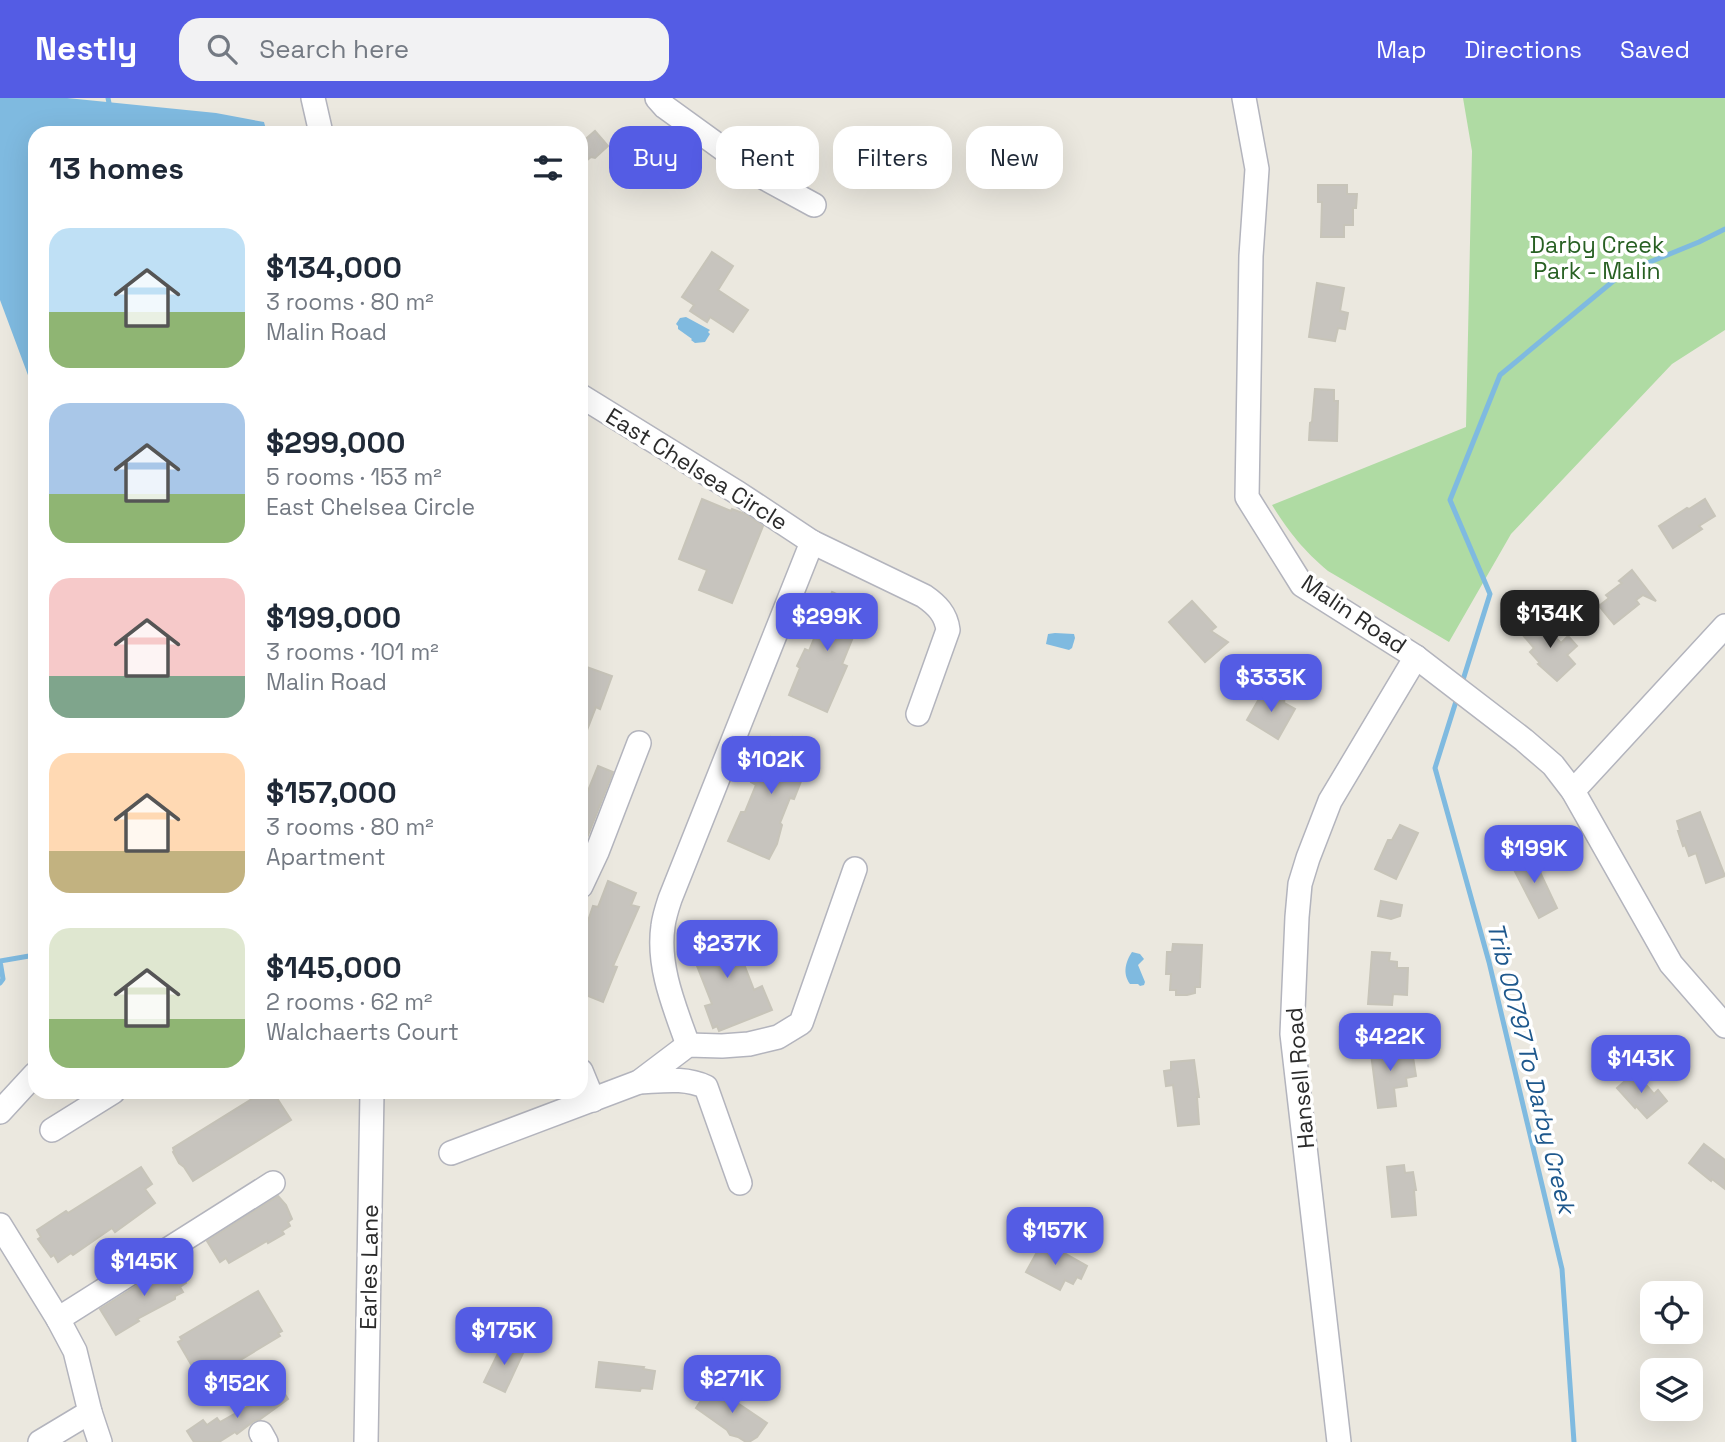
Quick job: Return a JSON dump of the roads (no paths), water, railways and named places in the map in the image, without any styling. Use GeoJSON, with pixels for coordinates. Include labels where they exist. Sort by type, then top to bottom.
{"type":"FeatureCollection","features":[{"type":"Feature","properties":{"kind":"street"},"geometry":{"type":"LineString","coordinates":[[313,98],[319,126]]}},
{"type":"Feature","properties":{"kind":"street"},"geometry":{"type":"LineString","coordinates":[[657,98],[665,107],[759,175],[814,205]]}},
{"type":"Feature","properties":{"kind":"street","name":"Malin Road"},"geometry":{"type":"LineString","coordinates":[[1244,98],[1258,169],[1251,256],[1247,497],[1302,585],[1416,657],[1553,765],[1573,791],[1671,964],[1725,1026]]}},
{"type":"Feature","properties":{"kind":"street","name":"East Chelsea Circle"},"geometry":{"type":"LineString","coordinates":[[588,400],[738,492],[812,542],[924,596],[935,604],[947,620],[948,630],[918,714]]}},
{"type":"Feature","properties":{"kind":"street","name":"East Chelsea Circle"},"geometry":{"type":"LineString","coordinates":[[688,1045],[667,982],[661,944],[663,925],[670,899],[812,542]]}},
{"type":"Feature","properties":{"kind":"street"},"geometry":{"type":"LineString","coordinates":[[1573,791],[1725,626]]}},
{"type":"Feature","properties":{"kind":"street","name":"Hansell Road"},"geometry":{"type":"LineString","coordinates":[[1339,1442],[1292,1034],[1300,884],[1330,801],[1416,657]]}},
{"type":"Feature","properties":{"kind":"street"},"geometry":{"type":"LineString","coordinates":[[588,871],[639,743]]}},
{"type":"Feature","properties":{"kind":"street"},"geometry":{"type":"LineString","coordinates":[[451,1153],[639,1082],[688,1045],[749,1044],[778,1037],[801,1023],[855,869]]}},
{"type":"Feature","properties":{"kind":"street"},"geometry":{"type":"LineString","coordinates":[[639,1082],[684,1080],[706,1087],[740,1183]]}},
{"type":"Feature","properties":{"kind":"street"},"geometry":{"type":"LineString","coordinates":[[0,1112],[28,1082]]}},
{"type":"Feature","properties":{"kind":"street"},"geometry":{"type":"LineString","coordinates":[[588,1088],[593,1100]]}},
{"type":"Feature","properties":{"kind":"street"},"geometry":{"type":"LineString","coordinates":[[52,1130],[102,1099]]}},
{"type":"Feature","properties":{"kind":"street","name":"Earles Lane"},"geometry":{"type":"LineString","coordinates":[[366,1442],[372,1099]]}},
{"type":"Feature","properties":{"kind":"street"},"geometry":{"type":"LineString","coordinates":[[58,1319],[272,1183]]}},
{"type":"Feature","properties":{"kind":"street"},"geometry":{"type":"LineString","coordinates":[[0,1225],[75,1351],[100,1442]]}},
{"type":"Feature","properties":{"kind":"street"},"geometry":{"type":"LineString","coordinates":[[40,1442],[90,1412]]}},
{"type":"Feature","properties":{"kind":"water"},"geometry":{"type":"Polygon","coordinates":[[[0,98],[67,98],[216,113],[264,122],[265,126],[28,126],[28,375],[0,300],[0,98]]]}},
{"type":"Feature","properties":{"kind":"water"},"geometry":{"type":"Polygon","coordinates":[[[686,317],[710,330],[705,342],[695,343],[678,329],[676,324],[680,318],[686,317]]]}},
{"type":"Feature","properties":{"kind":"water"},"geometry":{"type":"Polygon","coordinates":[[[1048,634],[1074,634],[1072,648],[1069,650],[1046,644],[1048,634]]]}},
{"type":"Feature","properties":{"kind":"water"},"geometry":{"type":"Polygon","coordinates":[[[1132,952],[1140,954],[1144,959],[1138,965],[1144,985],[1130,984],[1126,976],[1128,959],[1132,952]]]}},
{"type":"Feature","properties":{"kind":"waterway"},"geometry":{"type":"LineString","coordinates":[[108,98],[109,103]]}},
{"type":"Feature","properties":{"kind":"waterway","name":"Trib 00797 To Darby Creek"},"geometry":{"type":"LineString","coordinates":[[1462,683],[1490,594],[1450,500],[1500,375],[1623,273],[1725,229]]}},
{"type":"Feature","properties":{"kind":"waterway","name":"Trib 00797 To Darby Creek"},"geometry":{"type":"LineString","coordinates":[[1458,695],[1435,768],[1489,962],[1562,1269],[1574,1442]]}},
{"type":"Feature","properties":{"kind":"waterway"},"geometry":{"type":"LineString","coordinates":[[0,983],[3,979],[0,961],[28,956]]}},
{"type":"Feature","properties":{"kind":"park label","name":"Darby Creek Park - Malin"},"geometry":{"type":"Point","coordinates":[1597,258]}}]}
